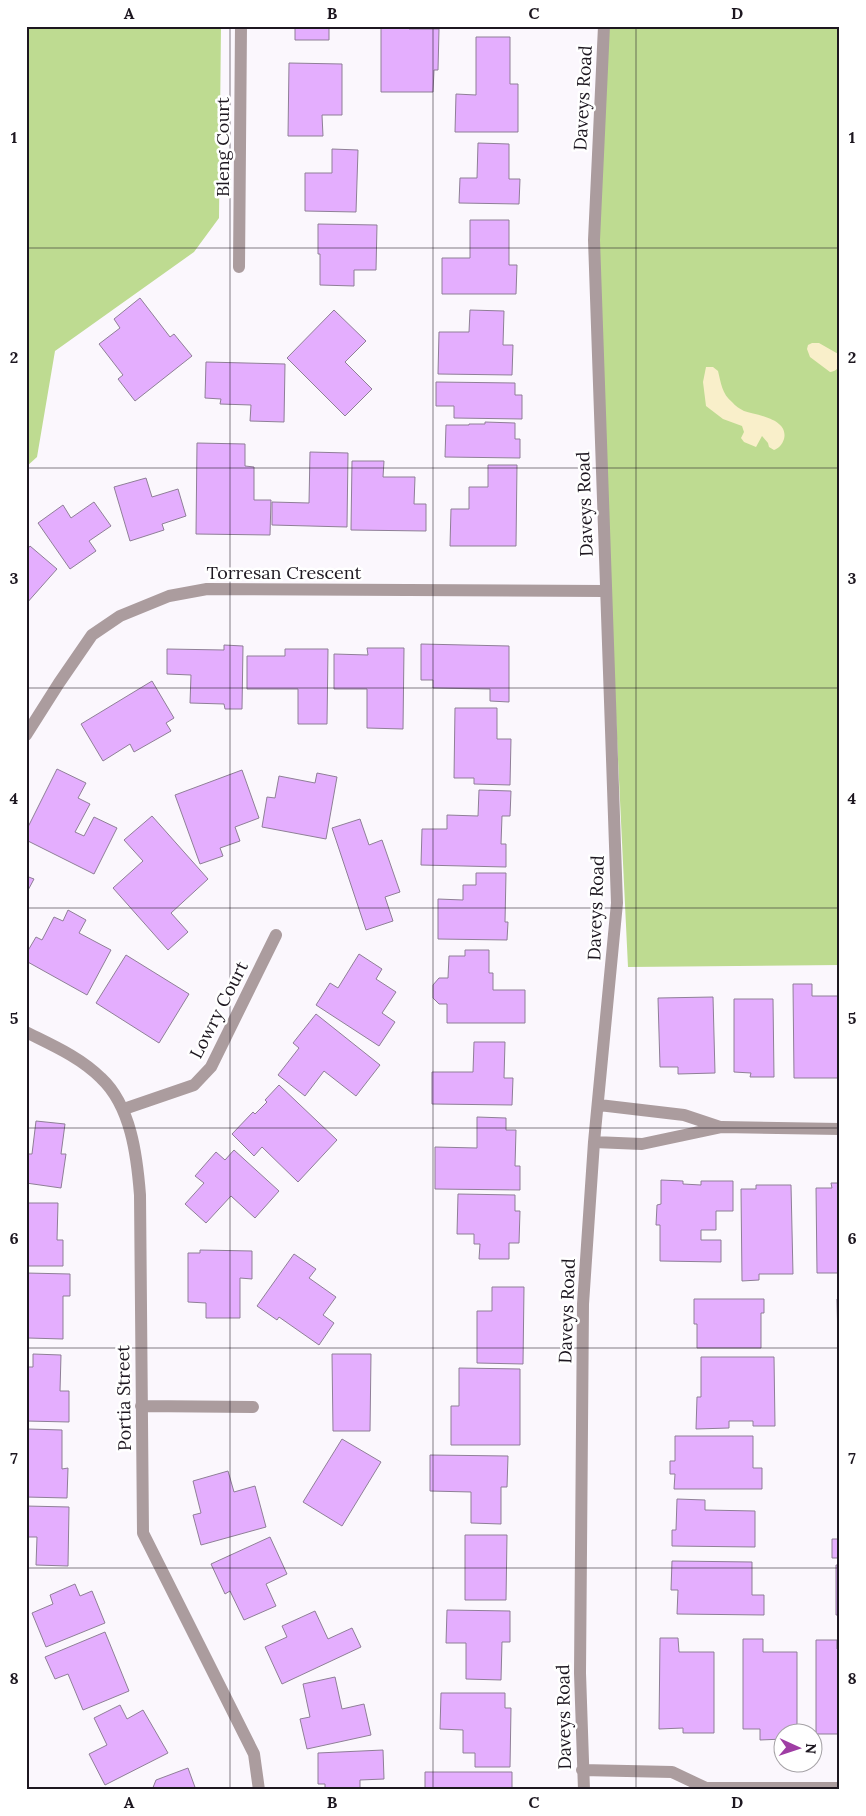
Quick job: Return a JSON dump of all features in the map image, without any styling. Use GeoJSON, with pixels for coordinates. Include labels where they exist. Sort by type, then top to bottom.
{"type":"FeatureCollection","features":[{"type":"Feature","properties":{"kind":"street","name":"Bleng Court"},"geometry":{"type":"LineString","coordinates":[[239,267],[241,26]]}},
{"type":"Feature","properties":{"kind":"street","name":"Daveys Road"},"geometry":{"type":"LineString","coordinates":[[584,1790],[580,1673],[583,1304],[594,1142],[617,903],[594,240],[604,26]]}},
{"type":"Feature","properties":{"kind":"street","name":"Torresan Crescent"},"geometry":{"type":"LineString","coordinates":[[26,735],[58,684],[92,636],[120,616],[169,596],[207,589],[606,591]]}},
{"type":"Feature","properties":{"kind":"street","name":"Lowry Court"},"geometry":{"type":"LineString","coordinates":[[124,1108],[194,1085],[211,1067],[276,935]]}},
{"type":"Feature","properties":{"kind":"street","name":"Portia Street"},"geometry":{"type":"LineString","coordinates":[[26,1032],[73,1056],[102,1078],[124,1108],[138,1159],[140,1195],[143,1533],[254,1754],[260,1790]]}},
{"type":"Feature","properties":{"kind":"street"},"geometry":{"type":"LineString","coordinates":[[599,1105],[684,1115],[722,1127]]}},
{"type":"Feature","properties":{"kind":"street"},"geometry":{"type":"LineString","coordinates":[[594,1142],[642,1144],[722,1127],[840,1129]]}},
{"type":"Feature","properties":{"kind":"street"},"geometry":{"type":"LineString","coordinates":[[141,1406],[253,1407]]}},
{"type":"Feature","properties":{"kind":"street"},"geometry":{"type":"LineString","coordinates":[[582,1770],[672,1772],[704,1789],[840,1788]]}},
{"type":"Feature","properties":{"kind":"green space"},"geometry":{"type":"Polygon","coordinates":[[[26,26],[221,26],[219,218],[194,252],[55,351],[37,457],[26,467],[26,26]]]}},
{"type":"Feature","properties":{"kind":"green space"},"geometry":{"type":"Polygon","coordinates":[[[602,26],[840,26],[840,965],[628,967],[594,259],[602,26]]]}},
{"type":"Feature","properties":{"kind":"sand"},"geometry":{"type":"Polygon","coordinates":[[[819,343],[840,355],[836,370],[830,372],[810,357],[807,349],[808,345],[819,343]]]}},
{"type":"Feature","properties":{"kind":"sand"},"geometry":{"type":"Polygon","coordinates":[[[706,367],[713,367],[718,371],[724,392],[736,406],[744,411],[771,419],[782,427],[784,439],[779,447],[774,450],[769,447],[762,436],[756,447],[744,442],[741,438],[744,432],[742,426],[723,419],[706,406],[703,382],[706,367]]]}},
{"type":"Feature","properties":{"kind":"building"},"geometry":{"type":"Polygon","coordinates":[[[295,26],[329,26],[329,40],[295,40],[295,26]]]}},
{"type":"Feature","properties":{"kind":"building"},"geometry":{"type":"Polygon","coordinates":[[[381,26],[409,26],[409,29],[439,29],[438,70],[434,70],[433,92],[381,92],[381,26]]]}},
{"type":"Feature","properties":{"kind":"building"},"geometry":{"type":"Polygon","coordinates":[[[476,37],[510,37],[510,84],[518,84],[518,132],[455,132],[456,94],[476,95],[476,37]]]}},
{"type":"Feature","properties":{"kind":"building"},"geometry":{"type":"Polygon","coordinates":[[[289,63],[342,64],[342,115],[322,115],[323,136],[288,136],[289,63]]]}},
{"type":"Feature","properties":{"kind":"building"},"geometry":{"type":"Polygon","coordinates":[[[478,143],[509,144],[509,179],[520,179],[519,204],[459,203],[460,178],[477,178],[478,143]]]}},
{"type":"Feature","properties":{"kind":"building"},"geometry":{"type":"Polygon","coordinates":[[[332,149],[358,150],[356,212],[305,211],[305,173],[332,173],[332,149]]]}},
{"type":"Feature","properties":{"kind":"building"},"geometry":{"type":"Polygon","coordinates":[[[470,220],[509,220],[509,265],[517,265],[516,294],[442,294],[442,258],[470,258],[470,220]]]}},
{"type":"Feature","properties":{"kind":"building"},"geometry":{"type":"Polygon","coordinates":[[[318,224],[377,225],[376,270],[354,270],[354,286],[320,285],[318,224]]]}},
{"type":"Feature","properties":{"kind":"building"},"geometry":{"type":"Polygon","coordinates":[[[140,298],[170,337],[174,334],[192,356],[135,401],[118,379],[123,375],[99,344],[120,328],[114,319],[140,298]]]}},
{"type":"Feature","properties":{"kind":"building"},"geometry":{"type":"Polygon","coordinates":[[[334,310],[366,341],[345,362],[372,389],[345,416],[287,358],[334,310]]]}},
{"type":"Feature","properties":{"kind":"building"},"geometry":{"type":"Polygon","coordinates":[[[470,310],[504,311],[503,345],[513,345],[512,375],[438,374],[439,332],[469,332],[470,310]]]}},
{"type":"Feature","properties":{"kind":"building"},"geometry":{"type":"Polygon","coordinates":[[[206,362],[285,364],[284,422],[250,421],[251,405],[220,404],[221,399],[205,398],[206,362]]]}},
{"type":"Feature","properties":{"kind":"building"},"geometry":{"type":"Polygon","coordinates":[[[436,382],[515,383],[515,395],[522,395],[522,419],[454,418],[454,406],[436,406],[436,382]]]}},
{"type":"Feature","properties":{"kind":"building"},"geometry":{"type":"Polygon","coordinates":[[[485,422],[515,423],[515,439],[520,439],[520,458],[445,457],[446,425],[485,424],[485,422]]]}},
{"type":"Feature","properties":{"kind":"building"},"geometry":{"type":"Polygon","coordinates":[[[197,443],[245,444],[245,466],[254,467],[254,500],[271,500],[270,535],[196,534],[197,443]]]}},
{"type":"Feature","properties":{"kind":"building"},"geometry":{"type":"Polygon","coordinates":[[[310,452],[348,453],[347,527],[272,525],[272,502],[309,503],[310,452]]]}},
{"type":"Feature","properties":{"kind":"building"},"geometry":{"type":"Polygon","coordinates":[[[352,461],[384,461],[383,477],[415,477],[414,504],[426,504],[426,531],[351,530],[352,461]]]}},
{"type":"Feature","properties":{"kind":"building"},"geometry":{"type":"Polygon","coordinates":[[[488,465],[517,465],[516,546],[450,546],[451,509],[469,509],[469,487],[488,487],[488,465]]]}},
{"type":"Feature","properties":{"kind":"building"},"geometry":{"type":"Polygon","coordinates":[[[146,478],[152,497],[178,489],[186,516],[162,524],[164,530],[130,541],[114,487],[146,478]]]}},
{"type":"Feature","properties":{"kind":"building"},"geometry":{"type":"Polygon","coordinates":[[[94,502],[111,526],[89,541],[96,551],[70,569],[38,523],[63,505],[71,518],[94,502]]]}},
{"type":"Feature","properties":{"kind":"building"},"geometry":{"type":"Polygon","coordinates":[[[30,546],[57,569],[26,604],[26,551],[30,546]]]}},
{"type":"Feature","properties":{"kind":"building"},"geometry":{"type":"Polygon","coordinates":[[[421,644],[509,646],[509,702],[490,701],[490,689],[433,688],[433,680],[421,680],[421,644]]]}},
{"type":"Feature","properties":{"kind":"building"},"geometry":{"type":"Polygon","coordinates":[[[224,645],[243,646],[242,709],[225,709],[224,704],[190,703],[191,675],[167,674],[167,649],[224,650],[224,645]]]}},
{"type":"Feature","properties":{"kind":"building"},"geometry":{"type":"Polygon","coordinates":[[[367,648],[404,648],[403,729],[367,728],[367,689],[334,689],[334,654],[368,655],[367,648]]]}},
{"type":"Feature","properties":{"kind":"building"},"geometry":{"type":"Polygon","coordinates":[[[285,649],[328,649],[327,724],[298,724],[298,689],[247,689],[247,656],[285,656],[285,649]]]}},
{"type":"Feature","properties":{"kind":"building"},"geometry":{"type":"Polygon","coordinates":[[[152,681],[174,718],[166,723],[171,731],[134,752],[130,744],[103,761],[81,724],[152,681]]]}},
{"type":"Feature","properties":{"kind":"building"},"geometry":{"type":"Polygon","coordinates":[[[455,708],[497,708],[497,739],[511,739],[510,785],[474,784],[474,778],[454,778],[455,708]]]}},
{"type":"Feature","properties":{"kind":"building"},"geometry":{"type":"Polygon","coordinates":[[[57,769],[86,783],[78,798],[90,804],[75,832],[84,836],[94,817],[117,828],[94,874],[26,840],[26,831],[57,769]]]}},
{"type":"Feature","properties":{"kind":"building"},"geometry":{"type":"Polygon","coordinates":[[[242,770],[259,818],[235,827],[240,841],[220,848],[223,856],[200,864],[175,795],[242,770]]]}},
{"type":"Feature","properties":{"kind":"building"},"geometry":{"type":"Polygon","coordinates":[[[317,773],[337,777],[326,839],[262,827],[267,797],[275,798],[279,776],[315,783],[317,773]]]}},
{"type":"Feature","properties":{"kind":"building"},"geometry":{"type":"Polygon","coordinates":[[[479,790],[511,791],[510,816],[502,816],[501,844],[506,844],[506,867],[421,865],[422,829],[447,829],[447,815],[478,816],[479,790]]]}},
{"type":"Feature","properties":{"kind":"building"},"geometry":{"type":"Polygon","coordinates":[[[152,816],[208,879],[171,913],[188,932],[168,950],[113,888],[143,861],[124,840],[152,816]]]}},
{"type":"Feature","properties":{"kind":"building"},"geometry":{"type":"Polygon","coordinates":[[[360,819],[369,845],[382,840],[400,892],[385,897],[393,921],[366,930],[332,828],[360,819]]]}},
{"type":"Feature","properties":{"kind":"building"},"geometry":{"type":"Polygon","coordinates":[[[476,873],[506,873],[505,922],[508,922],[507,940],[438,939],[438,899],[463,900],[463,885],[476,885],[476,873]]]}},
{"type":"Feature","properties":{"kind":"building"},"geometry":{"type":"Polygon","coordinates":[[[26,876],[34,879],[26,894],[26,876]]]}},
{"type":"Feature","properties":{"kind":"building"},"geometry":{"type":"Polygon","coordinates":[[[68,910],[86,920],[79,933],[111,950],[87,995],[26,961],[26,954],[36,937],[42,940],[54,917],[63,921],[68,910]]]}},
{"type":"Feature","properties":{"kind":"building"},"geometry":{"type":"Polygon","coordinates":[[[465,950],[489,950],[489,973],[493,973],[493,990],[525,990],[525,1023],[447,1023],[447,1004],[439,1004],[433,998],[433,985],[439,978],[448,978],[449,956],[465,956],[465,950]]]}},
{"type":"Feature","properties":{"kind":"building"},"geometry":{"type":"Polygon","coordinates":[[[359,954],[382,969],[376,979],[396,992],[382,1013],[395,1022],[379,1046],[316,1005],[330,983],[338,988],[359,954]]]}},
{"type":"Feature","properties":{"kind":"building"},"geometry":{"type":"Polygon","coordinates":[[[126,955],[189,994],[159,1043],[96,1003],[126,955]]]}},
{"type":"Feature","properties":{"kind":"building"},"geometry":{"type":"Polygon","coordinates":[[[793,984],[812,984],[812,996],[840,996],[840,1078],[794,1078],[793,984]]]}},
{"type":"Feature","properties":{"kind":"building"},"geometry":{"type":"Polygon","coordinates":[[[713,997],[715,1073],[678,1074],[678,1067],[660,1067],[658,998],[713,997]]]}},
{"type":"Feature","properties":{"kind":"building"},"geometry":{"type":"Polygon","coordinates":[[[734,999],[773,999],[774,1077],[750,1077],[751,1073],[734,1072],[734,999]]]}},
{"type":"Feature","properties":{"kind":"building"},"geometry":{"type":"Polygon","coordinates":[[[316,1014],[380,1065],[356,1096],[324,1071],[305,1096],[278,1075],[299,1048],[293,1043],[316,1014]]]}},
{"type":"Feature","properties":{"kind":"building"},"geometry":{"type":"Polygon","coordinates":[[[474,1042],[505,1042],[504,1078],[513,1078],[512,1105],[432,1104],[432,1072],[473,1072],[474,1042]]]}},
{"type":"Feature","properties":{"kind":"building"},"geometry":{"type":"Polygon","coordinates":[[[279,1085],[337,1140],[298,1182],[262,1147],[254,1156],[232,1134],[253,1112],[255,1114],[267,1102],[265,1100],[279,1085]]]}},
{"type":"Feature","properties":{"kind":"building"},"geometry":{"type":"Polygon","coordinates":[[[477,1117],[506,1118],[506,1130],[516,1130],[515,1166],[520,1166],[520,1190],[435,1189],[435,1147],[477,1148],[477,1117]]]}},
{"type":"Feature","properties":{"kind":"building"},"geometry":{"type":"Polygon","coordinates":[[[36,1121],[65,1124],[61,1154],[66,1154],[61,1188],[26,1183],[26,1154],[32,1154],[36,1121]]]}},
{"type":"Feature","properties":{"kind":"building"},"geometry":{"type":"Polygon","coordinates":[[[234,1150],[279,1191],[255,1218],[231,1196],[206,1223],[185,1204],[204,1183],[195,1176],[216,1152],[225,1160],[234,1150]]]}},
{"type":"Feature","properties":{"kind":"building"},"geometry":{"type":"Polygon","coordinates":[[[661,1180],[683,1181],[683,1184],[701,1185],[701,1181],[733,1181],[733,1211],[716,1211],[716,1230],[701,1230],[701,1240],[721,1240],[721,1262],[660,1261],[660,1225],[656,1225],[657,1205],[661,1204],[661,1180]]]}},
{"type":"Feature","properties":{"kind":"building"},"geometry":{"type":"Polygon","coordinates":[[[831,1183],[840,1183],[840,1273],[817,1273],[816,1188],[832,1188],[831,1183]]]}},
{"type":"Feature","properties":{"kind":"building"},"geometry":{"type":"Polygon","coordinates":[[[756,1185],[791,1185],[793,1274],[759,1274],[759,1280],[742,1281],[741,1189],[756,1189],[756,1185]]]}},
{"type":"Feature","properties":{"kind":"building"},"geometry":{"type":"Polygon","coordinates":[[[458,1194],[515,1195],[515,1211],[520,1211],[519,1243],[509,1243],[509,1259],[479,1259],[480,1244],[474,1244],[474,1234],[457,1234],[458,1194]]]}},
{"type":"Feature","properties":{"kind":"building"},"geometry":{"type":"Polygon","coordinates":[[[26,1203],[58,1203],[57,1240],[63,1240],[63,1266],[26,1266],[26,1203]]]}},
{"type":"Feature","properties":{"kind":"building"},"geometry":{"type":"Polygon","coordinates":[[[200,1250],[252,1251],[252,1279],[240,1278],[240,1318],[206,1318],[206,1303],[188,1302],[188,1253],[200,1253],[200,1250]]]}},
{"type":"Feature","properties":{"kind":"building"},"geometry":{"type":"Polygon","coordinates":[[[294,1254],[316,1269],[309,1278],[336,1297],[323,1315],[334,1323],[319,1345],[279,1317],[277,1320],[257,1306],[294,1254]]]}},
{"type":"Feature","properties":{"kind":"building"},"geometry":{"type":"Polygon","coordinates":[[[26,1273],[70,1274],[70,1296],[63,1296],[63,1339],[28,1338],[26,1273]]]}},
{"type":"Feature","properties":{"kind":"building"},"geometry":{"type":"Polygon","coordinates":[[[492,1287],[524,1287],[523,1364],[477,1363],[477,1311],[492,1311],[492,1287]]]}},
{"type":"Feature","properties":{"kind":"building"},"geometry":{"type":"Polygon","coordinates":[[[694,1299],[764,1299],[764,1313],[761,1313],[761,1348],[697,1348],[697,1324],[694,1324],[694,1299]]]}},
{"type":"Feature","properties":{"kind":"building"},"geometry":{"type":"Polygon","coordinates":[[[837,1299],[840,1299],[840,1343],[838,1343],[837,1299]]]}},
{"type":"Feature","properties":{"kind":"building"},"geometry":{"type":"Polygon","coordinates":[[[33,1354],[61,1355],[60,1391],[69,1391],[69,1422],[26,1421],[26,1367],[33,1367],[33,1354]]]}},
{"type":"Feature","properties":{"kind":"building"},"geometry":{"type":"Polygon","coordinates":[[[332,1354],[371,1354],[370,1431],[333,1431],[332,1354]]]}},
{"type":"Feature","properties":{"kind":"building"},"geometry":{"type":"Polygon","coordinates":[[[701,1357],[774,1357],[775,1426],[753,1426],[753,1421],[729,1421],[729,1428],[696,1429],[697,1397],[701,1397],[701,1357]]]}},
{"type":"Feature","properties":{"kind":"building"},"geometry":{"type":"Polygon","coordinates":[[[459,1368],[520,1369],[520,1445],[451,1445],[451,1406],[459,1406],[459,1368]]]}},
{"type":"Feature","properties":{"kind":"building"},"geometry":{"type":"Polygon","coordinates":[[[28,1429],[62,1430],[62,1469],[68,1468],[67,1498],[26,1497],[28,1429]]]}},
{"type":"Feature","properties":{"kind":"building"},"geometry":{"type":"Polygon","coordinates":[[[675,1436],[753,1436],[753,1468],[762,1468],[762,1489],[674,1489],[675,1474],[670,1474],[670,1461],[675,1461],[675,1436]]]}},
{"type":"Feature","properties":{"kind":"building"},"geometry":{"type":"Polygon","coordinates":[[[342,1439],[381,1462],[342,1526],[303,1502],[342,1439]]]}},
{"type":"Feature","properties":{"kind":"building"},"geometry":{"type":"Polygon","coordinates":[[[430,1455],[508,1456],[507,1487],[501,1487],[501,1524],[471,1523],[471,1492],[430,1491],[430,1455]]]}},
{"type":"Feature","properties":{"kind":"building"},"geometry":{"type":"Polygon","coordinates":[[[228,1471],[234,1492],[255,1486],[266,1527],[201,1545],[193,1515],[201,1513],[193,1481],[228,1471]]]}},
{"type":"Feature","properties":{"kind":"building"},"geometry":{"type":"Polygon","coordinates":[[[677,1499],[705,1500],[705,1510],[755,1511],[755,1547],[672,1546],[672,1530],[676,1530],[677,1499]]]}},
{"type":"Feature","properties":{"kind":"building"},"geometry":{"type":"Polygon","coordinates":[[[26,1506],[69,1507],[68,1566],[36,1565],[37,1537],[26,1537],[26,1506]]]}},
{"type":"Feature","properties":{"kind":"building"},"geometry":{"type":"Polygon","coordinates":[[[465,1535],[507,1535],[506,1600],[465,1600],[465,1535]]]}},
{"type":"Feature","properties":{"kind":"building"},"geometry":{"type":"Polygon","coordinates":[[[270,1537],[287,1574],[266,1584],[276,1606],[244,1620],[230,1591],[225,1594],[211,1564],[270,1537]]]}},
{"type":"Feature","properties":{"kind":"building"},"geometry":{"type":"Polygon","coordinates":[[[832,1539],[840,1539],[840,1558],[832,1558],[832,1539]]]}},
{"type":"Feature","properties":{"kind":"building"},"geometry":{"type":"Polygon","coordinates":[[[672,1561],[752,1562],[752,1595],[764,1595],[764,1615],[677,1614],[678,1590],[671,1590],[672,1561]]]}},
{"type":"Feature","properties":{"kind":"building"},"geometry":{"type":"Polygon","coordinates":[[[836,1565],[840,1565],[840,1615],[836,1615],[836,1565]]]}},
{"type":"Feature","properties":{"kind":"building"},"geometry":{"type":"Polygon","coordinates":[[[75,1584],[80,1596],[92,1591],[105,1623],[46,1647],[32,1613],[53,1604],[50,1595],[75,1584]]]}},
{"type":"Feature","properties":{"kind":"building"},"geometry":{"type":"Polygon","coordinates":[[[447,1610],[510,1611],[510,1642],[502,1642],[501,1680],[466,1679],[466,1643],[446,1643],[447,1610]]]}},
{"type":"Feature","properties":{"kind":"building"},"geometry":{"type":"Polygon","coordinates":[[[315,1611],[328,1639],[352,1628],[361,1647],[282,1684],[265,1647],[287,1637],[282,1626],[315,1611]]]}},
{"type":"Feature","properties":{"kind":"building"},"geometry":{"type":"Polygon","coordinates":[[[105,1632],[129,1691],[83,1710],[68,1674],[55,1679],[45,1657],[105,1632]]]}},
{"type":"Feature","properties":{"kind":"building"},"geometry":{"type":"Polygon","coordinates":[[[660,1638],[678,1638],[679,1652],[714,1652],[714,1733],[683,1733],[683,1728],[659,1729],[660,1638]]]}},
{"type":"Feature","properties":{"kind":"building"},"geometry":{"type":"Polygon","coordinates":[[[743,1639],[763,1639],[763,1652],[797,1652],[797,1724],[774,1724],[774,1739],[760,1740],[760,1729],[743,1729],[743,1639]]]}},
{"type":"Feature","properties":{"kind":"building"},"geometry":{"type":"Polygon","coordinates":[[[816,1640],[837,1640],[837,1649],[840,1649],[840,1734],[824,1734],[824,1724],[816,1724],[816,1640]]]}},
{"type":"Feature","properties":{"kind":"building"},"geometry":{"type":"Polygon","coordinates":[[[335,1677],[342,1709],[364,1704],[371,1735],[307,1749],[300,1719],[310,1717],[303,1684],[335,1677]]]}},
{"type":"Feature","properties":{"kind":"building"},"geometry":{"type":"Polygon","coordinates":[[[441,1693],[505,1693],[505,1708],[511,1708],[510,1767],[475,1767],[475,1753],[463,1753],[463,1730],[440,1729],[441,1693]]]}},
{"type":"Feature","properties":{"kind":"building"},"geometry":{"type":"Polygon","coordinates":[[[120,1705],[127,1719],[143,1710],[168,1753],[105,1785],[89,1754],[107,1745],[94,1718],[120,1705]]]}},
{"type":"Feature","properties":{"kind":"building"},"geometry":{"type":"Polygon","coordinates":[[[383,1750],[384,1779],[360,1780],[360,1790],[325,1790],[325,1784],[318,1784],[318,1753],[383,1750]]]}},
{"type":"Feature","properties":{"kind":"building"},"geometry":{"type":"Polygon","coordinates":[[[188,1768],[196,1790],[152,1790],[156,1780],[188,1768]]]}},
{"type":"Feature","properties":{"kind":"building"},"geometry":{"type":"Polygon","coordinates":[[[425,1772],[512,1772],[512,1790],[425,1790],[425,1772]]]}}]}
